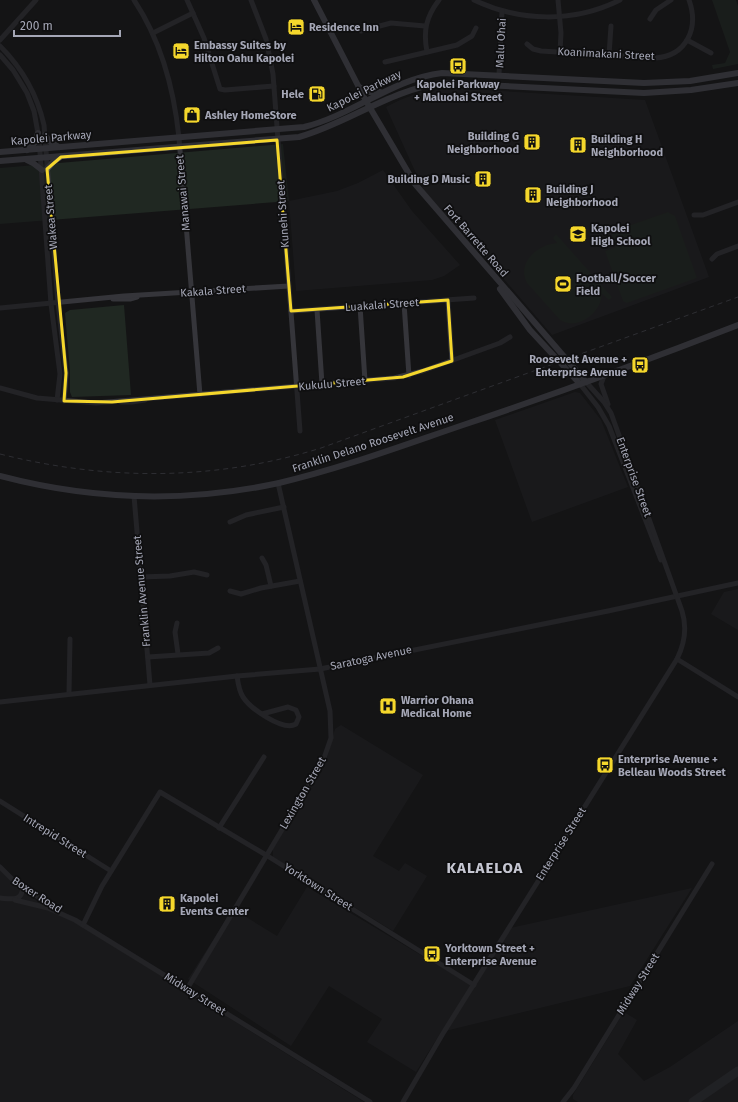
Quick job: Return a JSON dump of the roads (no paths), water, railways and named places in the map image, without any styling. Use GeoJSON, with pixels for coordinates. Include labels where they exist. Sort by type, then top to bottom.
{"type":"FeatureCollection","features":[{"type":"Feature","properties":{"kind":"main road","name":"Fort Barrette Road"},"geometry":{"type":"LineString","coordinates":[[314,0],[398,166],[420,199],[504,294],[530,330],[571,375],[583,383]]}},
{"type":"Feature","properties":{"kind":"main road","name":"Kapolei Parkway"},"geometry":{"type":"LineString","coordinates":[[0,161],[278,140],[314,133],[368,105],[384,92],[410,80],[434,74],[458,73],[644,83],[690,81],[738,74]]}},
{"type":"Feature","properties":{"kind":"main road"},"geometry":{"type":"LineString","coordinates":[[498,85],[499,75]]}},
{"type":"Feature","properties":{"kind":"main road","name":"Kapolei Parkway"},"geometry":{"type":"LineString","coordinates":[[0,152],[277,130],[320,123],[413,89],[436,84],[458,82],[644,93],[691,90],[738,84]]}},
{"type":"Feature","properties":{"kind":"main road"},"geometry":{"type":"LineString","coordinates":[[358,86],[369,92],[384,92]]}},
{"type":"Feature","properties":{"kind":"main road"},"geometry":{"type":"LineString","coordinates":[[382,127],[377,110],[384,100]]}},
{"type":"Feature","properties":{"kind":"main road","name":"Fort Barrette Road"},"geometry":{"type":"LineString","coordinates":[[368,105],[382,127],[404,169],[422,195],[583,383]]}},
{"type":"Feature","properties":{"kind":"main road"},"geometry":{"type":"LineString","coordinates":[[27,150],[34,144],[38,133]]}},
{"type":"Feature","properties":{"kind":"main road"},"geometry":{"type":"LineString","coordinates":[[45,135],[50,142],[59,147]]}},
{"type":"Feature","properties":{"kind":"main road"},"geometry":{"type":"LineString","coordinates":[[26,159],[45,171],[53,162],[61,157]]}},
{"type":"Feature","properties":{"kind":"main road","name":"Franklin Delano Roosevelt Avenue"},"geometry":{"type":"LineString","coordinates":[[0,476],[66,491],[134,496],[206,494],[278,483],[373,456],[604,376],[738,325]]}},
{"type":"Feature","properties":{"kind":"main road"},"geometry":{"type":"LineString","coordinates":[[570,388],[572,383],[571,375]]}},
{"type":"Feature","properties":{"kind":"street"},"geometry":{"type":"LineString","coordinates":[[0,40],[36,0]]}},
{"type":"Feature","properties":{"kind":"street","name":"Manawai Street"},"geometry":{"type":"LineString","coordinates":[[134,0],[152,33],[170,80],[179,138],[200,395]]}},
{"type":"Feature","properties":{"kind":"street"},"geometry":{"type":"LineString","coordinates":[[186,0],[208,49],[220,89],[225,90],[274,86]]}},
{"type":"Feature","properties":{"kind":"street","name":"Kunehi Street"},"geometry":{"type":"LineString","coordinates":[[251,0],[266,40],[274,86],[300,431]]}},
{"type":"Feature","properties":{"kind":"street"},"geometry":{"type":"LineString","coordinates":[[427,52],[425,26],[429,14],[437,2],[430,0]]}},
{"type":"Feature","properties":{"kind":"street"},"geometry":{"type":"LineString","coordinates":[[474,0],[502,11],[531,17],[559,17],[587,12],[620,0]]}},
{"type":"Feature","properties":{"kind":"street"},"geometry":{"type":"LineString","coordinates":[[558,0],[560,52]]}},
{"type":"Feature","properties":{"kind":"street"},"geometry":{"type":"LineString","coordinates":[[650,19],[656,10],[671,0]]}},
{"type":"Feature","properties":{"kind":"street"},"geometry":{"type":"LineString","coordinates":[[689,0],[693,20],[692,28],[687,40],[711,53]]}},
{"type":"Feature","properties":{"kind":"street","name":"Malu Ohai"},"geometry":{"type":"LineString","coordinates":[[499,75],[502,11]]}},
{"type":"Feature","properties":{"kind":"street"},"geometry":{"type":"LineString","coordinates":[[152,33],[193,13]]}},
{"type":"Feature","properties":{"kind":"street"},"geometry":{"type":"LineString","coordinates":[[361,31],[391,23],[425,26]]}},
{"type":"Feature","properties":{"kind":"street"},"geometry":{"type":"LineString","coordinates":[[609,55],[611,26]]}},
{"type":"Feature","properties":{"kind":"street"},"geometry":{"type":"LineString","coordinates":[[385,62],[461,44],[472,36],[476,28]]}},
{"type":"Feature","properties":{"kind":"street","name":"Koanimakani Street"},"geometry":{"type":"LineString","coordinates":[[528,44],[538,51],[663,57],[678,50],[687,40]]}},
{"type":"Feature","properties":{"kind":"street","name":"Wakea Street"},"geometry":{"type":"LineString","coordinates":[[0,46],[28,80],[40,110],[45,135],[43,148]]}},
{"type":"Feature","properties":{"kind":"street","name":"Wakea Street"},"geometry":{"type":"LineString","coordinates":[[0,55],[13,70],[27,93],[34,111],[38,133],[43,148],[52,220],[58,303],[66,373],[64,401]]}},
{"type":"Feature","properties":{"kind":"street","name":"Wakea Street"},"geometry":{"type":"LineString","coordinates":[[45,171],[45,220],[51,304],[60,374],[58,400]]}},
{"type":"Feature","properties":{"kind":"street"},"geometry":{"type":"LineString","coordinates":[[694,215],[703,215],[738,202]]}},
{"type":"Feature","properties":{"kind":"street"},"geometry":{"type":"LineString","coordinates":[[712,259],[717,254],[738,246]]}},
{"type":"Feature","properties":{"kind":"street","name":"Kakala Street"},"geometry":{"type":"LineString","coordinates":[[0,308],[111,298],[120,300],[138,296],[289,286]]}},
{"type":"Feature","properties":{"kind":"street","name":"Luakalai Street"},"geometry":{"type":"LineString","coordinates":[[291,311],[474,298]]}},
{"type":"Feature","properties":{"kind":"street"},"geometry":{"type":"LineString","coordinates":[[448,300],[452,361]]}},
{"type":"Feature","properties":{"kind":"street"},"geometry":{"type":"LineString","coordinates":[[404,303],[408,376]]}},
{"type":"Feature","properties":{"kind":"street"},"geometry":{"type":"LineString","coordinates":[[360,306],[365,381]]}},
{"type":"Feature","properties":{"kind":"street"},"geometry":{"type":"LineString","coordinates":[[317,310],[322,384]]}},
{"type":"Feature","properties":{"kind":"street","name":"Kukulu Street"},"geometry":{"type":"LineString","coordinates":[[0,388],[32,396],[88,403],[120,402],[128,399],[200,395],[365,381],[408,376],[500,343],[510,337]]}},
{"type":"Feature","properties":{"kind":"street"},"geometry":{"type":"LineString","coordinates":[[604,376],[601,380],[601,386],[612,416]]}},
{"type":"Feature","properties":{"kind":"street","name":"Enterprise Street"},"geometry":{"type":"LineString","coordinates":[[403,1102],[474,984],[677,659],[684,641],[685,629],[683,616],[677,597],[612,416],[604,402],[583,383]]}},
{"type":"Feature","properties":{"kind":"street","name":"Enterprise Street"},"geometry":{"type":"LineString","coordinates":[[583,383],[609,426],[645,522],[670,579]]}},
{"type":"Feature","properties":{"kind":"street","name":"Lexington Street"},"geometry":{"type":"LineString","coordinates":[[187,989],[323,761],[328,750],[331,732],[331,716],[278,483]]}},
{"type":"Feature","properties":{"kind":"street","name":"Franklin Avenue Street"},"geometry":{"type":"LineString","coordinates":[[134,496],[150,685]]}},
{"type":"Feature","properties":{"kind":"street"},"geometry":{"type":"LineString","coordinates":[[230,522],[246,515],[284,507]]}},
{"type":"Feature","properties":{"kind":"street"},"geometry":{"type":"LineString","coordinates":[[262,558],[266,565],[271,586]]}},
{"type":"Feature","properties":{"kind":"street"},"geometry":{"type":"LineString","coordinates":[[141,577],[170,576],[194,572],[207,576]]}},
{"type":"Feature","properties":{"kind":"street"},"geometry":{"type":"LineString","coordinates":[[230,591],[242,594],[271,586],[300,581]]}},
{"type":"Feature","properties":{"kind":"street","name":"Saratoga Avenue"},"geometry":{"type":"LineString","coordinates":[[0,702],[237,676],[320,669],[677,597],[738,583]]}},
{"type":"Feature","properties":{"kind":"street"},"geometry":{"type":"LineString","coordinates":[[177,623],[175,632],[178,654]]}},
{"type":"Feature","properties":{"kind":"street"},"geometry":{"type":"LineString","coordinates":[[69,694],[70,640]]}},
{"type":"Feature","properties":{"kind":"street"},"geometry":{"type":"LineString","coordinates":[[148,657],[209,653],[218,648]]}},
{"type":"Feature","properties":{"kind":"street"},"geometry":{"type":"LineString","coordinates":[[677,659],[738,697]]}},
{"type":"Feature","properties":{"kind":"street"},"geometry":{"type":"LineString","coordinates":[[237,676],[242,695],[250,705],[262,714],[273,721],[288,726],[294,725],[299,719],[296,710],[290,707],[262,714]]}},
{"type":"Feature","properties":{"kind":"street"},"geometry":{"type":"LineString","coordinates":[[219,828],[264,757]]}},
{"type":"Feature","properties":{"kind":"street","name":"Yorktown Street"},"geometry":{"type":"LineString","coordinates":[[111,871],[160,792],[266,855],[474,984]]}},
{"type":"Feature","properties":{"kind":"street","name":"Intrepid Street"},"geometry":{"type":"LineString","coordinates":[[0,801],[111,871]]}},
{"type":"Feature","properties":{"kind":"street","name":"Midway Street"},"geometry":{"type":"LineString","coordinates":[[562,1102],[574,1088],[712,864]]}},
{"type":"Feature","properties":{"kind":"street","name":"Boxer Road"},"geometry":{"type":"LineString","coordinates":[[0,867],[23,887],[75,920]]}},
{"type":"Feature","properties":{"kind":"street"},"geometry":{"type":"LineString","coordinates":[[84,925],[111,871]]}},
{"type":"Feature","properties":{"kind":"street"},"geometry":{"type":"LineString","coordinates":[[15,900],[21,896],[23,887]]}},
{"type":"Feature","properties":{"kind":"street","name":"Midway Street"},"geometry":{"type":"LineString","coordinates":[[0,898],[48,908],[75,920],[370,1102]]}},
{"type":"Feature","properties":{"kind":"railway"},"geometry":{"type":"LineString","coordinates":[[0,454],[40,463],[80,469],[121,473],[161,474],[201,472],[241,467],[281,459],[321,448],[738,297]]}},
{"type":"Feature","properties":{"kind":"place","name":"Residence Inn"},"geometry":{"type":"Point","coordinates":[296,27]}},
{"type":"Feature","properties":{"kind":"place","name":"Embassy Suites by Hilton Oahu Kapolei"},"geometry":{"type":"Point","coordinates":[181,51]}},
{"type":"Feature","properties":{"kind":"place","name":"Kapolei Parkway + Maluohai Street"},"geometry":{"type":"Point","coordinates":[458,66]}},
{"type":"Feature","properties":{"kind":"place","name":"Hele"},"geometry":{"type":"Point","coordinates":[317,94]}},
{"type":"Feature","properties":{"kind":"place","name":"Ashley HomeStore"},"geometry":{"type":"Point","coordinates":[192,115]}},
{"type":"Feature","properties":{"kind":"place","name":"Building G Neighborhood"},"geometry":{"type":"Point","coordinates":[532,142]}},
{"type":"Feature","properties":{"kind":"place","name":"Building H Neighborhood"},"geometry":{"type":"Point","coordinates":[578,145]}},
{"type":"Feature","properties":{"kind":"place","name":"Building D Music"},"geometry":{"type":"Point","coordinates":[483,179]}},
{"type":"Feature","properties":{"kind":"place","name":"Building J Neighborhood"},"geometry":{"type":"Point","coordinates":[533,195]}},
{"type":"Feature","properties":{"kind":"place","name":"Kapolei High School"},"geometry":{"type":"Point","coordinates":[578,234]}},
{"type":"Feature","properties":{"kind":"place","name":"Football/Soccer Field"},"geometry":{"type":"Point","coordinates":[563,284]}},
{"type":"Feature","properties":{"kind":"place","name":"Roosevelt Avenue + Enterprise Avenue"},"geometry":{"type":"Point","coordinates":[640,365]}},
{"type":"Feature","properties":{"kind":"place","name":"Warrior Ohana Medical Home"},"geometry":{"type":"Point","coordinates":[388,706]}},
{"type":"Feature","properties":{"kind":"place","name":"Enterprise Avenue + Belleau Woods Street"},"geometry":{"type":"Point","coordinates":[605,765]}},
{"type":"Feature","properties":{"kind":"place","name":"Kapolei Events Center"},"geometry":{"type":"Point","coordinates":[167,904]}},
{"type":"Feature","properties":{"kind":"place","name":"Yorktown Street + Enterprise Avenue"},"geometry":{"type":"Point","coordinates":[432,954]}},
{"type":"Feature","properties":{"kind":"district","name":"KALAELOA"},"geometry":{"type":"Point","coordinates":[485,868]}}]}
